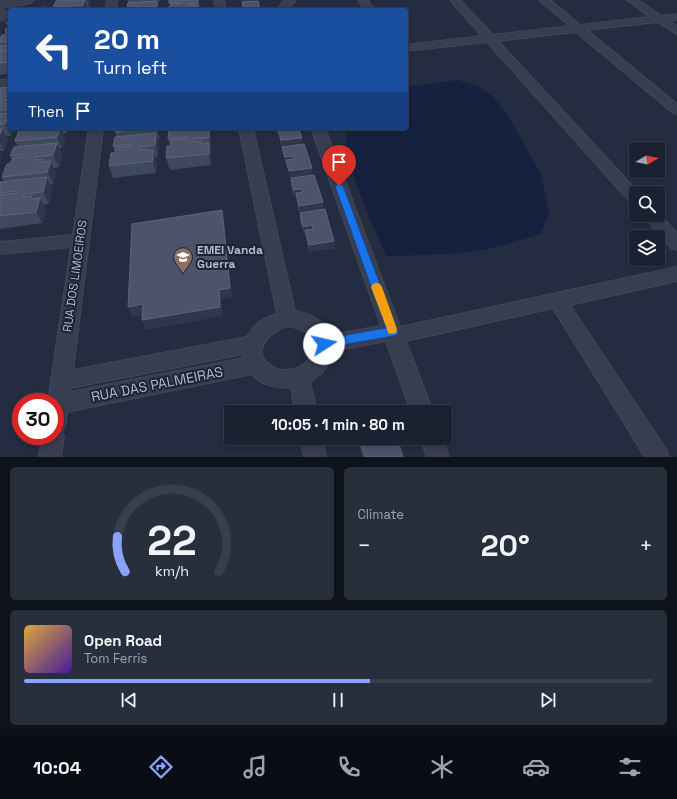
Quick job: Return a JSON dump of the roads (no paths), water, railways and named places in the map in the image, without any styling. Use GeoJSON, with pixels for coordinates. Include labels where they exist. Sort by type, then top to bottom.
{"type":"FeatureCollection","features":[{"type":"Feature","properties":{"kind":"street"},"geometry":{"type":"LineString","coordinates":[[8,8],[27,0]]}},
{"type":"Feature","properties":{"kind":"street"},"geometry":{"type":"LineString","coordinates":[[283,8],[291,0]]}},
{"type":"Feature","properties":{"kind":"street"},"geometry":{"type":"LineString","coordinates":[[455,0],[629,191]]}},
{"type":"Feature","properties":{"kind":"street"},"geometry":{"type":"LineString","coordinates":[[544,0],[677,110]]}},
{"type":"Feature","properties":{"kind":"street"},"geometry":{"type":"LineString","coordinates":[[632,0],[677,31]]}},
{"type":"Feature","properties":{"kind":"street"},"geometry":{"type":"LineString","coordinates":[[408,48],[578,27],[677,17]]}},
{"type":"Feature","properties":{"kind":"street","name":"RUA DOS LIMOEIROS"},"geometry":{"type":"LineString","coordinates":[[59,393],[79,240],[96,130]]}},
{"type":"Feature","properties":{"kind":"street"},"geometry":{"type":"LineString","coordinates":[[246,130],[287,318]]}},
{"type":"Feature","properties":{"kind":"street"},"geometry":{"type":"LineString","coordinates":[[319,130],[419,405]]}},
{"type":"Feature","properties":{"kind":"street"},"geometry":{"type":"LineString","coordinates":[[657,222],[677,244]]}},
{"type":"Feature","properties":{"kind":"street"},"geometry":{"type":"LineString","coordinates":[[0,248],[79,240]]}},
{"type":"Feature","properties":{"kind":"street"},"geometry":{"type":"LineString","coordinates":[[324,344],[394,334],[677,274]]}},
{"type":"Feature","properties":{"kind":"street"},"geometry":{"type":"LineString","coordinates":[[557,300],[658,457]]}},
{"type":"Feature","properties":{"kind":"street"},"geometry":{"type":"LineString","coordinates":[[287,318],[302,319],[315,326],[322,337],[324,344],[322,357],[313,370],[299,378],[274,378],[256,364],[253,344],[260,331],[265,326],[272,322],[287,318]]}},
{"type":"Feature","properties":{"kind":"street","name":"RUA DAS PALMEIRAS"},"geometry":{"type":"LineString","coordinates":[[61,381],[253,344]]}},
{"type":"Feature","properties":{"kind":"street","name":"RUA DAS PALMEIRAS"},"geometry":{"type":"LineString","coordinates":[[64,412],[256,364]]}},
{"type":"Feature","properties":{"kind":"street"},"geometry":{"type":"LineString","coordinates":[[299,378],[305,405]]}},
{"type":"Feature","properties":{"kind":"street"},"geometry":{"type":"LineString","coordinates":[[50,457],[52,445]]}},
{"type":"Feature","properties":{"kind":"street"},"geometry":{"type":"LineString","coordinates":[[312,445],[314,457]]}},
{"type":"Feature","properties":{"kind":"street"},"geometry":{"type":"LineString","coordinates":[[434,445],[438,457]]}},
{"type":"Feature","properties":{"kind":"water"},"geometry":{"type":"Polygon","coordinates":[[[458,80],[478,86],[492,96],[507,114],[541,174],[549,213],[541,234],[478,251],[386,256],[354,177],[345,130],[408,130],[408,87],[458,80]]]}},
{"type":"Feature","properties":{"kind":"place","name":"EMEI Vanda Guerra"},"geometry":{"type":"Point","coordinates":[183,274]}}]}
